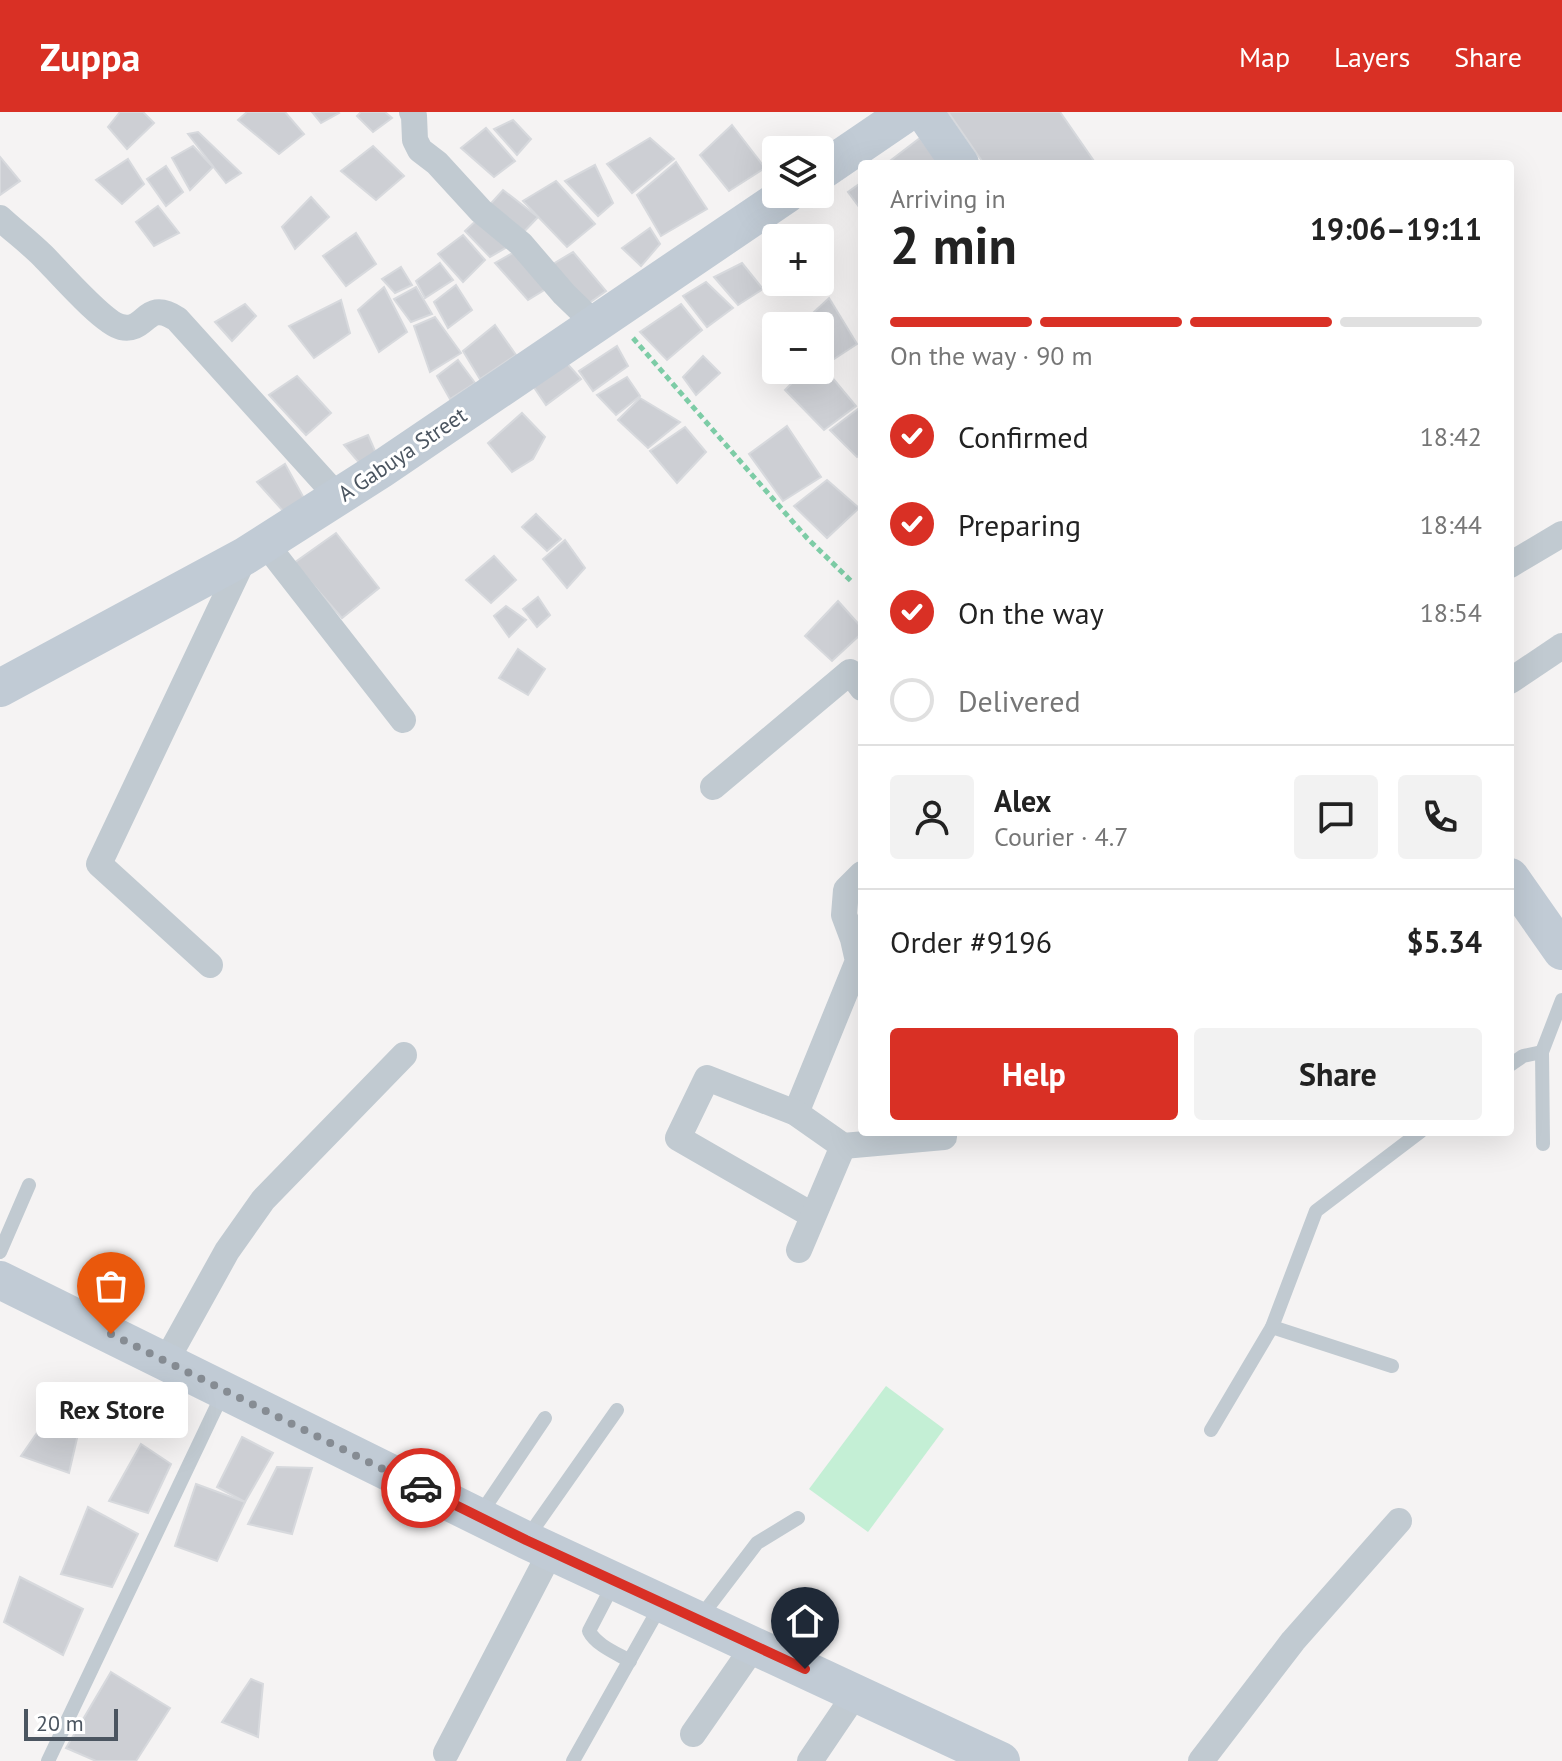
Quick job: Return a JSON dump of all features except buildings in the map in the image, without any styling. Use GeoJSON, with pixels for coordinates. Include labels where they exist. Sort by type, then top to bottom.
{"type":"FeatureCollection","features":[{"type":"Feature","properties":{"kind":"street"},"geometry":{"type":"LineString","coordinates":[[412,112],[415,140],[420,150],[437,163],[481,211],[521,244],[564,294],[603,319]]}},
{"type":"Feature","properties":{"kind":"street"},"geometry":{"type":"LineString","coordinates":[[834,162],[908,112]]}},
{"type":"Feature","properties":{"kind":"street"},"geometry":{"type":"LineString","coordinates":[[924,112],[957,160]]}},
{"type":"Feature","properties":{"kind":"street","name":"A Gabuya Street"},"geometry":{"type":"LineString","coordinates":[[0,688],[255,549],[338,497],[766,208]]}},
{"type":"Feature","properties":{"kind":"street"},"geometry":{"type":"LineString","coordinates":[[0,218],[104,317],[119,327],[133,328],[154,312],[166,312],[177,319],[338,497]]}},
{"type":"Feature","properties":{"kind":"street"},"geometry":{"type":"LineString","coordinates":[[1514,563],[1562,534]]}},
{"type":"Feature","properties":{"kind":"street"},"geometry":{"type":"LineString","coordinates":[[210,965],[99,864],[255,549],[403,720]]}},
{"type":"Feature","properties":{"kind":"street"},"geometry":{"type":"LineString","coordinates":[[1514,678],[1562,646]]}},
{"type":"Feature","properties":{"kind":"street"},"geometry":{"type":"LineString","coordinates":[[713,787],[850,672],[858,683]]}},
{"type":"Feature","properties":{"kind":"street"},"geometry":{"type":"LineString","coordinates":[[858,878],[846,890],[844,915],[858,955]]}},
{"type":"Feature","properties":{"kind":"street"},"geometry":{"type":"LineString","coordinates":[[1514,884],[1562,951]]}},
{"type":"Feature","properties":{"kind":"street"},"geometry":{"type":"LineString","coordinates":[[796,1113],[858,967]]}},
{"type":"Feature","properties":{"kind":"street"},"geometry":{"type":"LineString","coordinates":[[166,1361],[227,1251],[263,1200],[404,1055]]}},
{"type":"Feature","properties":{"kind":"street"},"geometry":{"type":"LineString","coordinates":[[812,1215],[678,1138],[707,1078],[796,1113],[843,1146],[944,1137]]}},
{"type":"Feature","properties":{"kind":"street"},"geometry":{"type":"LineString","coordinates":[[799,1250],[843,1146]]}},
{"type":"Feature","properties":{"kind":"street"},"geometry":{"type":"LineString","coordinates":[[0,1280],[478,1516],[1001,1761]]}},
{"type":"Feature","properties":{"kind":"street"},"geometry":{"type":"LineString","coordinates":[[1201,1761],[1293,1641],[1399,1521]]}},
{"type":"Feature","properties":{"kind":"street"},"geometry":{"type":"LineString","coordinates":[[446,1753],[539,1545]]}},
{"type":"Feature","properties":{"kind":"street"},"geometry":{"type":"LineString","coordinates":[[693,1734],[754,1646]]}},
{"type":"Feature","properties":{"kind":"street"},"geometry":{"type":"LineString","coordinates":[[810,1761],[856,1693]]}},
{"type":"Feature","properties":{"kind":"lane"},"geometry":{"type":"LineString","coordinates":[[1543,1144],[1542,1052],[1562,1000]]}},
{"type":"Feature","properties":{"kind":"lane"},"geometry":{"type":"LineString","coordinates":[[1514,1062],[1523,1056],[1542,1052]]}},
{"type":"Feature","properties":{"kind":"lane"},"geometry":{"type":"LineString","coordinates":[[1211,1430],[1272,1327],[1316,1211],[1415,1136]]}},
{"type":"Feature","properties":{"kind":"lane"},"geometry":{"type":"LineString","coordinates":[[0,1252],[29,1185]]}},
{"type":"Feature","properties":{"kind":"lane"},"geometry":{"type":"LineString","coordinates":[[1272,1327],[1392,1366]]}},
{"type":"Feature","properties":{"kind":"lane"},"geometry":{"type":"LineString","coordinates":[[48,1761],[223,1391]]}},
{"type":"Feature","properties":{"kind":"lane"},"geometry":{"type":"LineString","coordinates":[[539,1545],[617,1410]]}},
{"type":"Feature","properties":{"kind":"lane"},"geometry":{"type":"LineString","coordinates":[[478,1516],[545,1418]]}},
{"type":"Feature","properties":{"kind":"lane"},"geometry":{"type":"LineString","coordinates":[[699,1620],[757,1543],[798,1518]]}},
{"type":"Feature","properties":{"kind":"lane"},"geometry":{"type":"LineString","coordinates":[[615,1581],[589,1631],[596,1641],[630,1661]]}},
{"type":"Feature","properties":{"kind":"lane"},"geometry":{"type":"LineString","coordinates":[[573,1761],[663,1603]]}},
{"type":"Feature","properties":{"kind":"path"},"geometry":{"type":"LineString","coordinates":[[603,319],[851,581]]}},
{"type":"Feature","properties":{"kind":"green space"},"geometry":{"type":"Polygon","coordinates":[[[886,1386],[944,1429],[868,1532],[809,1489],[886,1386]]]}},
{"type":"Feature","properties":{"kind":"way so far"},"geometry":{"type":"LineString","coordinates":[[111,1334],[421,1488]]}},
{"type":"Feature","properties":{"kind":"place","name":"Rex Store"},"geometry":{"type":"Point","coordinates":[111,1334]}},
{"type":"Feature","properties":{"kind":"route"},"geometry":{"type":"LineString","coordinates":[[421,1488],[805,1669]]}}]}
